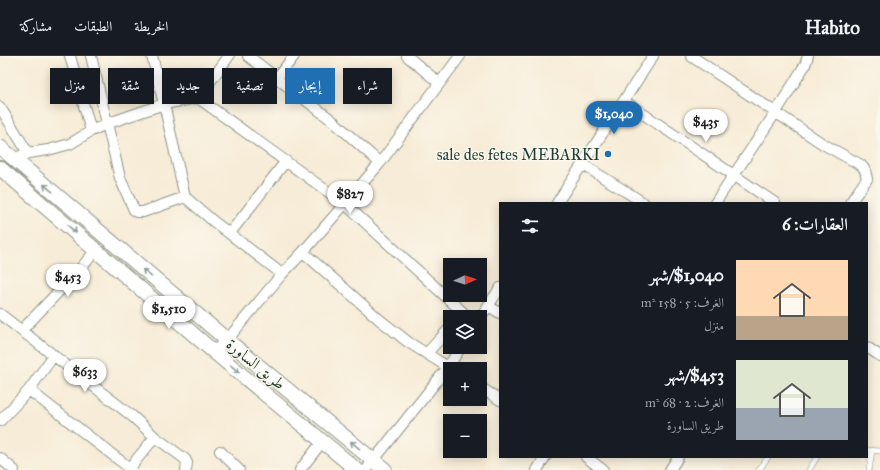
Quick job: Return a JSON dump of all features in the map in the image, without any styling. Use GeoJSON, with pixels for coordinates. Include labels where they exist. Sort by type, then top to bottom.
{"type":"FeatureCollection","features":[{"type":"Feature","properties":{"kind":"main road","name":"طريق الساورة"},"geometry":{"type":"LineString","coordinates":[[0,148],[375,467]]}},
{"type":"Feature","properties":{"kind":"main road","name":"طريق الساورة"},"geometry":{"type":"LineString","coordinates":[[0,168],[214,352],[357,470]]}},
{"type":"Feature","properties":{"kind":"street"},"geometry":{"type":"LineString","coordinates":[[70,56],[91,131]]}},
{"type":"Feature","properties":{"kind":"street"},"geometry":{"type":"LineString","coordinates":[[91,56],[120,178],[134,210],[136,212],[143,212],[185,197]]}},
{"type":"Feature","properties":{"kind":"street"},"geometry":{"type":"LineString","coordinates":[[214,76],[229,56]]}},
{"type":"Feature","properties":{"kind":"street"},"geometry":{"type":"LineString","coordinates":[[248,56],[264,68]]}},
{"type":"Feature","properties":{"kind":"street"},"geometry":{"type":"LineString","coordinates":[[294,56],[277,78],[333,121],[380,163]]}},
{"type":"Feature","properties":{"kind":"street"},"geometry":{"type":"LineString","coordinates":[[407,56],[439,83]]}},
{"type":"Feature","properties":{"kind":"street"},"geometry":{"type":"LineString","coordinates":[[214,352],[227,340],[282,274],[380,163],[460,56]]}},
{"type":"Feature","properties":{"kind":"street"},"geometry":{"type":"LineString","coordinates":[[558,202],[654,56]]}},
{"type":"Feature","properties":{"kind":"street"},"geometry":{"type":"LineString","coordinates":[[691,56],[823,144],[861,166],[865,170],[867,179],[851,202]]}},
{"type":"Feature","properties":{"kind":"street"},"geometry":{"type":"LineString","coordinates":[[715,202],[776,112],[805,65],[808,56]]}},
{"type":"Feature","properties":{"kind":"street"},"geometry":{"type":"LineString","coordinates":[[153,57],[162,95]]}},
{"type":"Feature","properties":{"kind":"street"},"geometry":{"type":"LineString","coordinates":[[624,100],[774,202]]}},
{"type":"Feature","properties":{"kind":"street"},"geometry":{"type":"LineString","coordinates":[[13,159],[28,153],[48,150],[70,144],[106,124],[164,104],[185,197],[282,274]]}},
{"type":"Feature","properties":{"kind":"street"},"geometry":{"type":"LineString","coordinates":[[206,104],[345,204],[458,310]]}},
{"type":"Feature","properties":{"kind":"street"},"geometry":{"type":"LineString","coordinates":[[0,107],[28,153]]}},
{"type":"Feature","properties":{"kind":"street"},"geometry":{"type":"LineString","coordinates":[[230,233],[286,161]]}},
{"type":"Feature","properties":{"kind":"street"},"geometry":{"type":"LineString","coordinates":[[582,164],[642,202]]}},
{"type":"Feature","properties":{"kind":"street"},"geometry":{"type":"LineString","coordinates":[[22,330],[81,268],[96,250]]}},
{"type":"Feature","properties":{"kind":"street"},"geometry":{"type":"LineString","coordinates":[[303,252],[380,320],[408,342],[443,363]]}},
{"type":"Feature","properties":{"kind":"street"},"geometry":{"type":"LineString","coordinates":[[485,310],[499,290]]}},
{"type":"Feature","properties":{"kind":"street"},"geometry":{"type":"LineString","coordinates":[[488,306],[499,313]]}},
{"type":"Feature","properties":{"kind":"street"},"geometry":{"type":"LineString","coordinates":[[0,314],[132,416],[155,437],[184,459],[187,464],[186,470]]}},
{"type":"Feature","properties":{"kind":"street"},"geometry":{"type":"LineString","coordinates":[[427,353],[443,336]]}},
{"type":"Feature","properties":{"kind":"street"},"geometry":{"type":"LineString","coordinates":[[868,348],[880,356]]}},
{"type":"Feature","properties":{"kind":"street"},"geometry":{"type":"LineString","coordinates":[[0,421],[29,390],[54,355]]}},
{"type":"Feature","properties":{"kind":"street"},"geometry":{"type":"LineString","coordinates":[[375,467],[443,377]]}},
{"type":"Feature","properties":{"kind":"street"},"geometry":{"type":"LineString","coordinates":[[29,390],[130,469],[155,437]]}},
{"type":"Feature","properties":{"kind":"street"},"geometry":{"type":"LineString","coordinates":[[487,392],[499,399]]}},
{"type":"Feature","properties":{"kind":"street"},"geometry":{"type":"LineString","coordinates":[[300,470],[322,442]]}},
{"type":"Feature","properties":{"kind":"street"},"geometry":{"type":"LineString","coordinates":[[220,451],[239,470]]}},
{"type":"Feature","properties":{"kind":"street"},"geometry":{"type":"LineString","coordinates":[[0,458],[14,470]]}},
{"type":"Feature","properties":{"kind":"street"},"geometry":{"type":"LineString","coordinates":[[537,470],[544,458]]}},
{"type":"Feature","properties":{"kind":"street"},"geometry":{"type":"LineString","coordinates":[[587,458],[604,470]]}},
{"type":"Feature","properties":{"kind":"street"},"geometry":{"type":"LineString","coordinates":[[670,470],[677,458]]}},
{"type":"Feature","properties":{"kind":"lane"},"geometry":{"type":"LineString","coordinates":[[869,470],[870,451],[880,451]]}},
{"type":"Feature","properties":{"kind":"lane"},"geometry":{"type":"LineString","coordinates":[[759,470],[767,458]]}},
{"type":"Feature","properties":{"kind":"lane"},"geometry":{"type":"LineString","coordinates":[[809,470],[816,458]]}},
{"type":"Feature","properties":{"kind":"place","name":"sale des fetes MEBARKI"},"geometry":{"type":"Point","coordinates":[608,154]}}]}
